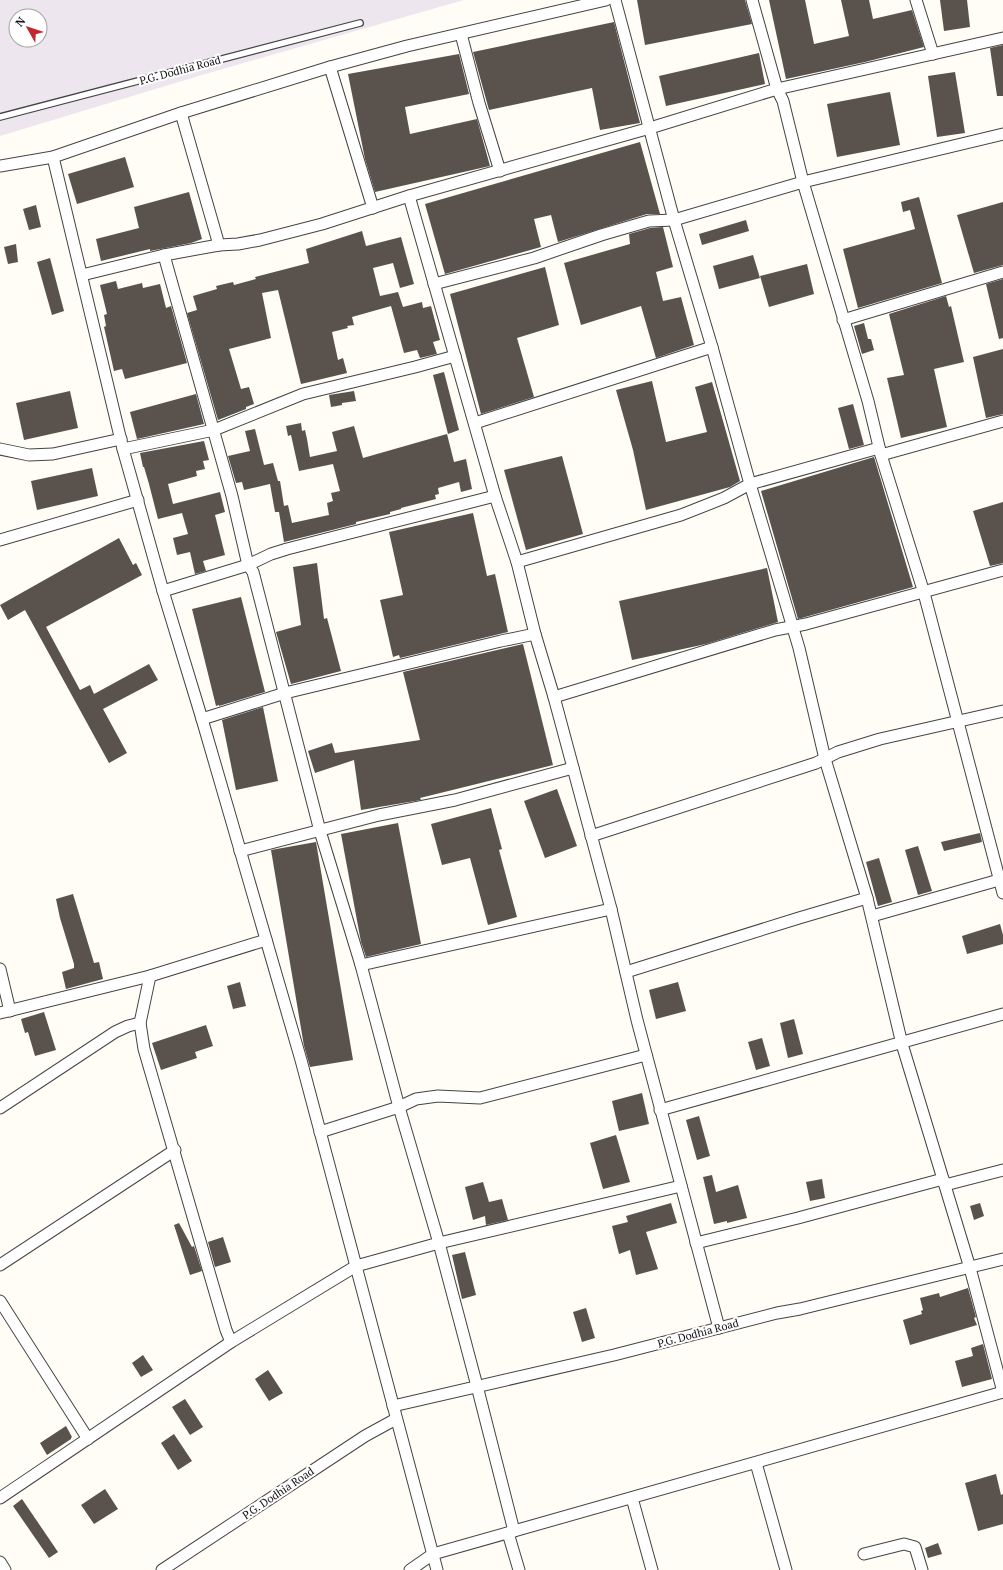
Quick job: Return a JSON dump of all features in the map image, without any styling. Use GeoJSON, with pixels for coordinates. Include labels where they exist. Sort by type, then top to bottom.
{"type":"FeatureCollection","features":[{"type":"Feature","properties":{"kind":"street"},"geometry":{"type":"LineString","coordinates":[[0,166],[53,157],[181,113],[330,67],[407,46],[606,0]]}},
{"type":"Feature","properties":{"kind":"street"},"geometry":{"type":"LineString","coordinates":[[410,1570],[433,1554],[1003,1392],[970,1268],[902,1044],[872,916],[825,758],[793,627],[674,220],[615,0]]}},
{"type":"Feature","properties":{"kind":"street"},"geometry":{"type":"LineString","coordinates":[[752,0],[777,89],[782,101],[803,182],[868,401],[880,452],[924,593],[957,722],[1000,867],[1000,880],[1003,893]]}},
{"type":"Feature","properties":{"kind":"street"},"geometry":{"type":"LineString","coordinates":[[916,0],[932,54]]}},
{"type":"Feature","properties":{"kind":"street"},"geometry":{"type":"LineString","coordinates":[[461,34],[479,103],[500,171]]}},
{"type":"Feature","properties":{"kind":"street"},"geometry":{"type":"LineString","coordinates":[[82,275],[164,255],[219,245],[238,244],[260,240],[322,224],[409,196],[650,128],[777,89],[1003,38]]}},
{"type":"Feature","properties":{"kind":"street"},"geometry":{"type":"LineString","coordinates":[[330,67],[374,208]]}},
{"type":"Feature","properties":{"kind":"street"},"geometry":{"type":"LineString","coordinates":[[181,113],[219,245]]}},
{"type":"Feature","properties":{"kind":"street"},"geometry":{"type":"LineString","coordinates":[[434,284],[534,258],[601,235],[649,221],[674,220],[803,182],[1003,134]]}},
{"type":"Feature","properties":{"kind":"street"},"geometry":{"type":"LineString","coordinates":[[53,157],[122,444],[162,591],[202,719],[320,1132],[437,1570]]}},
{"type":"Feature","properties":{"kind":"street"},"geometry":{"type":"LineString","coordinates":[[409,196],[554,697],[611,909],[660,1110],[719,1328]]}},
{"type":"Feature","properties":{"kind":"street"},"geometry":{"type":"LineString","coordinates":[[164,255],[232,496],[248,565],[253,572],[320,831],[361,964],[399,1107],[439,1243],[477,1386],[520,1570]]}},
{"type":"Feature","properties":{"kind":"street"},"geometry":{"type":"LineString","coordinates":[[843,320],[1003,272]]}},
{"type":"Feature","properties":{"kind":"street"},"geometry":{"type":"LineString","coordinates":[[475,423],[712,347]]}},
{"type":"Feature","properties":{"kind":"street"},"geometry":{"type":"LineString","coordinates":[[0,449],[29,455],[53,454],[214,430],[303,394],[455,356]]}},
{"type":"Feature","properties":{"kind":"street"},"geometry":{"type":"LineString","coordinates":[[516,562],[681,515],[724,498],[750,484],[1003,422]]}},
{"type":"Feature","properties":{"kind":"street"},"geometry":{"type":"LineString","coordinates":[[162,591],[248,565],[271,554],[287,549],[495,496]]}},
{"type":"Feature","properties":{"kind":"street"},"geometry":{"type":"LineString","coordinates":[[0,540],[138,500]]}},
{"type":"Feature","properties":{"kind":"street"},"geometry":{"type":"LineString","coordinates":[[554,697],[775,630],[793,627],[924,593],[1003,570]]}},
{"type":"Feature","properties":{"kind":"street"},"geometry":{"type":"LineString","coordinates":[[202,719],[285,693],[535,634]]}},
{"type":"Feature","properties":{"kind":"street"},"geometry":{"type":"LineString","coordinates":[[591,836],[816,763],[838,752],[880,739],[1003,711]]}},
{"type":"Feature","properties":{"kind":"street"},"geometry":{"type":"LineString","coordinates":[[240,851],[379,816],[455,800],[573,768]]}},
{"type":"Feature","properties":{"kind":"street"},"geometry":{"type":"LineString","coordinates":[[872,916],[1000,880]]}},
{"type":"Feature","properties":{"kind":"street"},"geometry":{"type":"LineString","coordinates":[[626,972],[867,898]]}},
{"type":"Feature","properties":{"kind":"street"},"geometry":{"type":"LineString","coordinates":[[361,964],[611,909]]}},
{"type":"Feature","properties":{"kind":"street"},"geometry":{"type":"LineString","coordinates":[[0,969],[5,1012],[150,976],[266,940]]}},
{"type":"Feature","properties":{"kind":"street"},"geometry":{"type":"LineString","coordinates":[[150,976],[140,1023],[144,1049],[175,1150],[226,1330],[231,1342]]}},
{"type":"Feature","properties":{"kind":"street"},"geometry":{"type":"LineString","coordinates":[[660,1110],[783,1074],[902,1044],[1003,1014]]}},
{"type":"Feature","properties":{"kind":"street"},"geometry":{"type":"LineString","coordinates":[[0,1108],[114,1032],[140,1023]]}},
{"type":"Feature","properties":{"kind":"street"},"geometry":{"type":"LineString","coordinates":[[320,1132],[399,1107],[416,1099],[438,1096],[480,1098],[646,1055]]}},
{"type":"Feature","properties":{"kind":"street"},"geometry":{"type":"LineString","coordinates":[[0,1266],[175,1150]]}},
{"type":"Feature","properties":{"kind":"street"},"geometry":{"type":"LineString","coordinates":[[696,1243],[944,1182],[1003,1170]]}},
{"type":"Feature","properties":{"kind":"street"},"geometry":{"type":"LineString","coordinates":[[0,1498],[231,1342],[356,1266],[439,1243],[681,1186]]}},
{"type":"Feature","properties":{"kind":"street","name":"P.G. Dodhia Road"},"geometry":{"type":"LineString","coordinates":[[393,1406],[614,1355],[1003,1259]]}},
{"type":"Feature","properties":{"kind":"street"},"geometry":{"type":"LineString","coordinates":[[0,1301],[88,1439]]}},
{"type":"Feature","properties":{"kind":"street","name":"P.G. Dodhia Road"},"geometry":{"type":"LineString","coordinates":[[162,1570],[365,1436],[396,1419]]}},
{"type":"Feature","properties":{"kind":"street"},"geometry":{"type":"LineString","coordinates":[[756,1462],[786,1570]]}},
{"type":"Feature","properties":{"kind":"street"},"geometry":{"type":"LineString","coordinates":[[632,1498],[652,1570]]}},
{"type":"Feature","properties":{"kind":"street"},"geometry":{"type":"LineString","coordinates":[[864,1554],[904,1544],[915,1547],[922,1570]]}},
{"type":"Feature","properties":{"kind":"street"},"geometry":{"type":"LineString","coordinates":[[0,1562],[5,1570]]}},
{"type":"Feature","properties":{"kind":"lane","name":"P.G. Dodhia Road"},"geometry":{"type":"LineString","coordinates":[[0,117],[360,23]]}},
{"type":"Feature","properties":{"kind":"shaded area"},"geometry":{"type":"Polygon","coordinates":[[[0,0],[464,0],[202,75],[0,136],[0,0]]]}},
{"type":"Feature","properties":{"kind":"building"},"geometry":{"type":"Polygon","coordinates":[[[637,0],[745,0],[752,24],[645,45],[637,0]]]}},
{"type":"Feature","properties":{"kind":"building"},"geometry":{"type":"Polygon","coordinates":[[[769,0],[805,0],[814,44],[849,36],[841,0],[869,0],[873,19],[912,10],[924,47],[865,62],[786,79],[769,0]]]}},
{"type":"Feature","properties":{"kind":"building"},"geometry":{"type":"Polygon","coordinates":[[[940,0],[967,0],[970,27],[944,31],[940,0]]]}},
{"type":"Feature","properties":{"kind":"building"},"geometry":{"type":"Polygon","coordinates":[[[614,22],[640,123],[600,130],[592,88],[489,110],[473,52],[614,22]]]}},
{"type":"Feature","properties":{"kind":"building"},"geometry":{"type":"Polygon","coordinates":[[[1003,45],[1003,96],[997,96],[990,48],[1003,45]]]}},
{"type":"Feature","properties":{"kind":"building"},"geometry":{"type":"Polygon","coordinates":[[[759,53],[765,84],[666,106],[659,76],[759,53]]]}},
{"type":"Feature","properties":{"kind":"building"},"geometry":{"type":"Polygon","coordinates":[[[459,54],[469,94],[405,107],[410,134],[477,119],[490,166],[375,192],[365,159],[348,74],[459,54]]]}},
{"type":"Feature","properties":{"kind":"building"},"geometry":{"type":"Polygon","coordinates":[[[955,72],[965,133],[937,137],[928,76],[955,72]]]}},
{"type":"Feature","properties":{"kind":"building"},"geometry":{"type":"Polygon","coordinates":[[[890,92],[900,145],[837,157],[827,104],[890,92]]]}},
{"type":"Feature","properties":{"kind":"building"},"geometry":{"type":"Polygon","coordinates":[[[640,142],[660,214],[647,214],[558,242],[551,215],[534,219],[541,247],[445,274],[425,204],[640,142]]]}},
{"type":"Feature","properties":{"kind":"building"},"geometry":{"type":"Polygon","coordinates":[[[125,157],[134,187],[77,204],[68,174],[125,157]]]}},
{"type":"Feature","properties":{"kind":"building"},"geometry":{"type":"Polygon","coordinates":[[[189,192],[202,239],[191,243],[150,251],[150,249],[101,261],[96,239],[139,228],[134,207],[189,192]]]}},
{"type":"Feature","properties":{"kind":"building"},"geometry":{"type":"Polygon","coordinates":[[[919,197],[942,283],[858,308],[843,249],[915,229],[910,210],[903,212],[901,202],[919,197]]]}},
{"type":"Feature","properties":{"kind":"building"},"geometry":{"type":"Polygon","coordinates":[[[1003,202],[1003,265],[974,273],[957,215],[1003,202]]]}},
{"type":"Feature","properties":{"kind":"building"},"geometry":{"type":"Polygon","coordinates":[[[36,205],[41,227],[29,230],[23,209],[36,205]]]}},
{"type":"Feature","properties":{"kind":"building"},"geometry":{"type":"Polygon","coordinates":[[[746,220],[749,231],[702,245],[699,234],[746,220]]]}},
{"type":"Feature","properties":{"kind":"building"},"geometry":{"type":"Polygon","coordinates":[[[663,227],[673,267],[656,272],[663,301],[681,297],[694,345],[656,358],[641,306],[581,325],[564,263],[630,244],[629,234],[650,228],[663,227]]]}},
{"type":"Feature","properties":{"kind":"building"},"geometry":{"type":"Polygon","coordinates":[[[362,231],[366,246],[401,237],[414,284],[400,288],[393,263],[373,268],[380,296],[398,292],[403,307],[422,302],[423,308],[431,306],[440,340],[433,342],[437,354],[420,358],[417,350],[404,353],[391,306],[352,317],[354,325],[332,332],[338,360],[343,358],[347,373],[301,384],[278,290],[262,293],[271,338],[229,349],[241,389],[249,387],[254,404],[246,407],[246,409],[218,420],[187,313],[197,310],[193,296],[217,289],[216,286],[233,282],[234,285],[256,279],[255,277],[309,263],[306,249],[362,231]]]}},
{"type":"Feature","properties":{"kind":"building"},"geometry":{"type":"Polygon","coordinates":[[[16,244],[18,262],[8,264],[4,247],[16,244]]]}},
{"type":"Feature","properties":{"kind":"building"},"geometry":{"type":"Polygon","coordinates":[[[753,255],[760,278],[719,289],[713,266],[753,255]]]}},
{"type":"Feature","properties":{"kind":"building"},"geometry":{"type":"Polygon","coordinates":[[[50,258],[64,311],[52,315],[37,262],[50,258]]]}},
{"type":"Feature","properties":{"kind":"building"},"geometry":{"type":"Polygon","coordinates":[[[807,264],[814,294],[769,307],[760,276],[807,264]]]}},
{"type":"Feature","properties":{"kind":"building"},"geometry":{"type":"Polygon","coordinates":[[[545,267],[559,325],[517,338],[534,397],[481,414],[450,294],[545,267]]]}},
{"type":"Feature","properties":{"kind":"building"},"geometry":{"type":"Polygon","coordinates":[[[1003,279],[1003,338],[999,339],[986,284],[1003,279]]]}},
{"type":"Feature","properties":{"kind":"building"},"geometry":{"type":"Polygon","coordinates":[[[116,281],[118,289],[142,283],[143,288],[160,284],[166,308],[171,306],[187,363],[125,379],[122,369],[114,371],[104,327],[106,326],[104,315],[107,314],[100,285],[116,281]]]}},
{"type":"Feature","properties":{"kind":"building"},"geometry":{"type":"Polygon","coordinates":[[[946,296],[949,307],[951,306],[964,362],[934,369],[947,427],[901,438],[887,378],[904,375],[889,314],[946,296]]]}},
{"type":"Feature","properties":{"kind":"building"},"geometry":{"type":"Polygon","coordinates":[[[864,323],[868,339],[871,339],[874,350],[862,354],[854,326],[864,323]]]}},
{"type":"Feature","properties":{"kind":"building"},"geometry":{"type":"Polygon","coordinates":[[[1003,349],[1003,414],[986,418],[973,357],[1003,349]]]}},
{"type":"Feature","properties":{"kind":"building"},"geometry":{"type":"Polygon","coordinates":[[[444,372],[459,430],[448,434],[433,375],[444,372]]]}},
{"type":"Feature","properties":{"kind":"building"},"geometry":{"type":"Polygon","coordinates":[[[652,381],[666,442],[707,432],[695,387],[712,382],[740,481],[730,487],[646,510],[633,450],[616,390],[652,381]]]}},
{"type":"Feature","properties":{"kind":"building"},"geometry":{"type":"Polygon","coordinates":[[[70,391],[78,428],[24,440],[16,403],[70,391]]]}},
{"type":"Feature","properties":{"kind":"building"},"geometry":{"type":"Polygon","coordinates":[[[354,391],[356,401],[342,403],[342,405],[331,407],[329,395],[354,391]]]}},
{"type":"Feature","properties":{"kind":"building"},"geometry":{"type":"Polygon","coordinates":[[[196,394],[204,424],[137,439],[130,412],[196,394]]]}},
{"type":"Feature","properties":{"kind":"building"},"geometry":{"type":"Polygon","coordinates":[[[853,404],[864,445],[849,449],[838,408],[853,404]]]}},
{"type":"Feature","properties":{"kind":"building"},"geometry":{"type":"Polygon","coordinates":[[[301,423],[302,431],[305,430],[310,457],[337,451],[332,432],[354,426],[363,458],[447,434],[454,462],[466,459],[472,489],[461,492],[459,482],[438,488],[439,494],[435,495],[436,499],[401,508],[390,512],[390,514],[356,522],[356,524],[284,542],[279,512],[275,512],[270,484],[244,490],[242,482],[236,483],[228,456],[250,451],[245,431],[255,429],[264,465],[273,463],[278,481],[280,481],[284,506],[288,505],[292,523],[329,515],[327,503],[333,501],[331,493],[340,491],[333,464],[299,471],[291,435],[288,436],[286,426],[301,423]]]}},
{"type":"Feature","properties":{"kind":"building"},"geometry":{"type":"Polygon","coordinates":[[[204,441],[209,460],[203,461],[205,469],[196,471],[197,476],[168,484],[173,504],[220,492],[225,512],[215,515],[225,555],[203,561],[206,571],[195,574],[190,552],[177,555],[173,538],[188,534],[182,513],[158,519],[140,453],[204,441]]]}},
{"type":"Feature","properties":{"kind":"building"},"geometry":{"type":"Polygon","coordinates":[[[562,456],[583,534],[526,550],[504,470],[562,456]]]}},
{"type":"Feature","properties":{"kind":"building"},"geometry":{"type":"Polygon","coordinates":[[[874,457],[913,587],[798,619],[761,491],[874,457]]]}},
{"type":"Feature","properties":{"kind":"building"},"geometry":{"type":"Polygon","coordinates":[[[92,468],[98,496],[37,510],[31,481],[92,468]]]}},
{"type":"Feature","properties":{"kind":"building"},"geometry":{"type":"Polygon","coordinates":[[[1003,502],[1003,563],[990,566],[973,511],[1003,502]]]}},
{"type":"Feature","properties":{"kind":"building"},"geometry":{"type":"Polygon","coordinates":[[[473,513],[487,576],[495,574],[508,632],[400,658],[399,655],[393,657],[380,600],[403,595],[389,532],[473,513]]]}},
{"type":"Feature","properties":{"kind":"building"},"geometry":{"type":"Polygon","coordinates":[[[119,538],[133,565],[136,563],[142,575],[46,627],[80,690],[90,685],[94,694],[149,664],[158,680],[103,709],[127,753],[109,763],[25,610],[8,620],[0,605],[119,538]]]}},
{"type":"Feature","properties":{"kind":"building"},"geometry":{"type":"Polygon","coordinates":[[[317,563],[324,619],[327,618],[341,671],[291,684],[276,632],[301,625],[293,567],[317,563]]]}},
{"type":"Feature","properties":{"kind":"building"},"geometry":{"type":"Polygon","coordinates":[[[767,568],[778,622],[706,644],[632,660],[619,601],[767,568]]]}},
{"type":"Feature","properties":{"kind":"building"},"geometry":{"type":"Polygon","coordinates":[[[241,597],[265,692],[216,706],[192,609],[241,597]]]}},
{"type":"Feature","properties":{"kind":"building"},"geometry":{"type":"Polygon","coordinates":[[[523,644],[553,765],[420,798],[421,800],[361,810],[354,760],[315,773],[308,751],[332,743],[335,753],[420,740],[403,672],[523,644]]]}},
{"type":"Feature","properties":{"kind":"building"},"geometry":{"type":"Polygon","coordinates":[[[263,707],[278,781],[236,790],[222,720],[263,707]]]}},
{"type":"Feature","properties":{"kind":"building"},"geometry":{"type":"Polygon","coordinates":[[[557,789],[577,846],[545,858],[524,801],[557,789]]]}},
{"type":"Feature","properties":{"kind":"building"},"geometry":{"type":"Polygon","coordinates":[[[491,808],[502,849],[499,850],[517,917],[488,925],[470,858],[442,865],[431,824],[491,808]]]}},
{"type":"Feature","properties":{"kind":"building"},"geometry":{"type":"Polygon","coordinates":[[[398,823],[421,944],[366,957],[361,942],[341,834],[398,823]]]}},
{"type":"Feature","properties":{"kind":"building"},"geometry":{"type":"Polygon","coordinates":[[[980,833],[982,842],[944,851],[941,842],[980,833]]]}},
{"type":"Feature","properties":{"kind":"building"},"geometry":{"type":"Polygon","coordinates":[[[316,842],[353,1060],[310,1067],[304,1046],[271,850],[316,842]]]}},
{"type":"Feature","properties":{"kind":"building"},"geometry":{"type":"Polygon","coordinates":[[[918,846],[932,891],[918,895],[905,850],[918,846]]]}},
{"type":"Feature","properties":{"kind":"building"},"geometry":{"type":"Polygon","coordinates":[[[879,858],[892,902],[878,906],[866,862],[879,858]]]}},
{"type":"Feature","properties":{"kind":"building"},"geometry":{"type":"Polygon","coordinates":[[[73,894],[94,963],[99,962],[103,979],[66,989],[62,972],[74,968],[74,964],[60,918],[56,899],[73,894]]]}},
{"type":"Feature","properties":{"kind":"building"},"geometry":{"type":"Polygon","coordinates":[[[1000,924],[1003,935],[1003,944],[967,954],[962,936],[1000,924]]]}},
{"type":"Feature","properties":{"kind":"building"},"geometry":{"type":"Polygon","coordinates":[[[240,982],[246,1006],[233,1009],[227,986],[240,982]]]}},
{"type":"Feature","properties":{"kind":"building"},"geometry":{"type":"Polygon","coordinates":[[[678,982],[686,1011],[656,1019],[649,990],[678,982]]]}},
{"type":"Feature","properties":{"kind":"building"},"geometry":{"type":"Polygon","coordinates":[[[44,1012],[56,1050],[35,1056],[28,1032],[25,1033],[21,1019],[44,1012]]]}},
{"type":"Feature","properties":{"kind":"building"},"geometry":{"type":"Polygon","coordinates":[[[794,1019],[803,1054],[788,1058],[780,1023],[794,1019]]]}},
{"type":"Feature","properties":{"kind":"building"},"geometry":{"type":"Polygon","coordinates":[[[206,1025],[213,1046],[195,1052],[197,1058],[161,1070],[152,1043],[206,1025]]]}},
{"type":"Feature","properties":{"kind":"building"},"geometry":{"type":"Polygon","coordinates":[[[762,1038],[770,1066],[756,1070],[748,1042],[762,1038]]]}},
{"type":"Feature","properties":{"kind":"building"},"geometry":{"type":"Polygon","coordinates":[[[642,1093],[649,1124],[619,1131],[612,1101],[642,1093]]]}},
{"type":"Feature","properties":{"kind":"building"},"geometry":{"type":"Polygon","coordinates":[[[699,1116],[710,1156],[697,1160],[686,1120],[699,1116]]]}},
{"type":"Feature","properties":{"kind":"building"},"geometry":{"type":"Polygon","coordinates":[[[616,1135],[630,1182],[603,1189],[590,1143],[616,1135]]]}},
{"type":"Feature","properties":{"kind":"building"},"geometry":{"type":"Polygon","coordinates":[[[712,1175],[716,1192],[738,1185],[747,1218],[727,1223],[727,1221],[714,1224],[703,1177],[712,1175]]]}},
{"type":"Feature","properties":{"kind":"building"},"geometry":{"type":"Polygon","coordinates":[[[822,1179],[825,1198],[810,1201],[806,1182],[822,1179]]]}},
{"type":"Feature","properties":{"kind":"building"},"geometry":{"type":"Polygon","coordinates":[[[483,1182],[489,1202],[502,1199],[508,1220],[486,1225],[485,1216],[473,1220],[465,1187],[483,1182]]]}},
{"type":"Feature","properties":{"kind":"building"},"geometry":{"type":"Polygon","coordinates":[[[671,1203],[677,1223],[646,1232],[658,1269],[636,1275],[630,1250],[619,1254],[612,1226],[628,1222],[626,1216],[671,1203]]]}},
{"type":"Feature","properties":{"kind":"building"},"geometry":{"type":"Polygon","coordinates":[[[980,1203],[984,1216],[974,1220],[970,1206],[980,1203]]]}},
{"type":"Feature","properties":{"kind":"building"},"geometry":{"type":"Polygon","coordinates":[[[179,1223],[192,1247],[194,1246],[202,1271],[190,1275],[174,1225],[179,1223]]]}},
{"type":"Feature","properties":{"kind":"building"},"geometry":{"type":"Polygon","coordinates":[[[223,1237],[231,1262],[215,1267],[208,1242],[223,1237]]]}},
{"type":"Feature","properties":{"kind":"building"},"geometry":{"type":"Polygon","coordinates":[[[465,1252],[476,1295],[462,1299],[452,1255],[465,1252]]]}},
{"type":"Feature","properties":{"kind":"building"},"geometry":{"type":"Polygon","coordinates":[[[968,1288],[976,1317],[974,1318],[977,1325],[910,1345],[903,1320],[922,1314],[921,1311],[923,1310],[920,1298],[939,1293],[940,1297],[968,1288]]]}},
{"type":"Feature","properties":{"kind":"building"},"geometry":{"type":"Polygon","coordinates":[[[586,1308],[595,1338],[582,1342],[573,1312],[586,1308]]]}},
{"type":"Feature","properties":{"kind":"building"},"geometry":{"type":"Polygon","coordinates":[[[983,1344],[992,1379],[962,1387],[955,1361],[973,1356],[971,1348],[983,1344]]]}},
{"type":"Feature","properties":{"kind":"building"},"geometry":{"type":"Polygon","coordinates":[[[143,1355],[153,1370],[141,1377],[132,1363],[143,1355]]]}},
{"type":"Feature","properties":{"kind":"building"},"geometry":{"type":"Polygon","coordinates":[[[268,1370],[283,1393],[269,1401],[255,1379],[268,1370]]]}},
{"type":"Feature","properties":{"kind":"building"},"geometry":{"type":"Polygon","coordinates":[[[185,1399],[203,1427],[190,1435],[172,1407],[185,1399]]]}},
{"type":"Feature","properties":{"kind":"building"},"geometry":{"type":"Polygon","coordinates":[[[66,1426],[72,1437],[71,1439],[47,1455],[40,1443],[66,1426]]]}},
{"type":"Feature","properties":{"kind":"building"},"geometry":{"type":"Polygon","coordinates":[[[174,1434],[192,1461],[178,1470],[161,1443],[174,1434]]]}},
{"type":"Feature","properties":{"kind":"building"},"geometry":{"type":"Polygon","coordinates":[[[996,1474],[1001,1495],[1003,1494],[1003,1524],[978,1531],[965,1483],[996,1474]]]}},
{"type":"Feature","properties":{"kind":"building"},"geometry":{"type":"Polygon","coordinates":[[[105,1489],[118,1509],[94,1524],[81,1505],[105,1489]]]}},
{"type":"Feature","properties":{"kind":"building"},"geometry":{"type":"Polygon","coordinates":[[[22,1499],[58,1552],[49,1558],[13,1506],[22,1499]]]}},
{"type":"Feature","properties":{"kind":"building"},"geometry":{"type":"Polygon","coordinates":[[[938,1543],[942,1554],[928,1558],[925,1548],[938,1543]]]}}]}
